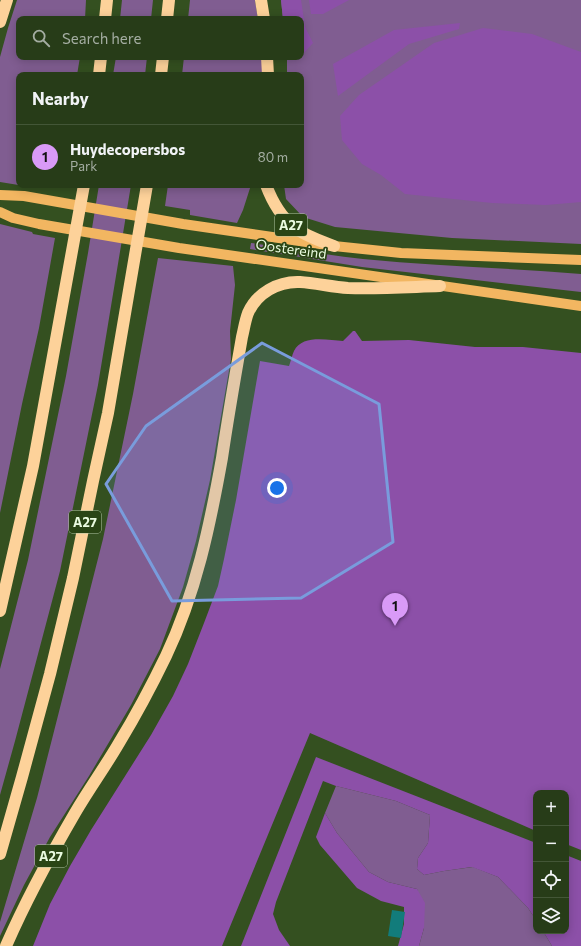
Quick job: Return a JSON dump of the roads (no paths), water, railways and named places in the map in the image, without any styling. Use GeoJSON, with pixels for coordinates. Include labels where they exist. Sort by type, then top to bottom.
{"type":"FeatureCollection","features":[{"type":"Feature","properties":{"kind":"highway"},"geometry":{"type":"LineString","coordinates":[[0,22],[7,0]]}},
{"type":"Feature","properties":{"kind":"highway"},"geometry":{"type":"LineString","coordinates":[[105,16],[107,0]]}},
{"type":"Feature","properties":{"kind":"highway"},"geometry":{"type":"LineString","coordinates":[[167,16],[169,0]]}},
{"type":"Feature","properties":{"kind":"highway"},"geometry":{"type":"LineString","coordinates":[[261,0],[264,16]]}},
{"type":"Feature","properties":{"kind":"highway"},"geometry":{"type":"LineString","coordinates":[[99,72],[101,60]]}},
{"type":"Feature","properties":{"kind":"highway"},"geometry":{"type":"LineString","coordinates":[[161,72],[163,60]]}},
{"type":"Feature","properties":{"kind":"highway"},"geometry":{"type":"LineString","coordinates":[[267,60],[268,72]]}},
{"type":"Feature","properties":{"kind":"highway"},"geometry":{"type":"LineString","coordinates":[[0,611],[33,466],[83,188]]}},
{"type":"Feature","properties":{"kind":"highway","name":"A27"},"geometry":{"type":"LineString","coordinates":[[0,854],[50,674],[73,578],[108,413],[146,188]]}},
{"type":"Feature","properties":{"kind":"highway","name":"A27"},"geometry":{"type":"LineString","coordinates":[[267,188],[270,198],[276,208],[294,227],[308,235],[334,246]]}},
{"type":"Feature","properties":{"kind":"highway","name":"A27"},"geometry":{"type":"LineString","coordinates":[[6,946],[27,902],[75,812],[140,708],[167,655],[181,623],[205,543],[242,337],[248,312],[262,294],[275,286],[287,283],[300,282],[346,288],[440,286]]}},
{"type":"Feature","properties":{"kind":"main road","name":"Oostereind"},"geometry":{"type":"LineString","coordinates":[[0,195],[24,196],[183,224],[334,246],[401,253],[581,260]]}},
{"type":"Feature","properties":{"kind":"main road","name":"Oostereind"},"geometry":{"type":"LineString","coordinates":[[0,212],[13,218],[39,224],[179,248],[581,306]]}},
{"type":"Feature","properties":{"kind":"water"},"geometry":{"type":"Polygon","coordinates":[[[392,910],[405,912],[401,938],[388,936],[392,910]]]}},
{"type":"Feature","properties":{"kind":"place","name":"Huydecopersbos"},"geometry":{"type":"Point","coordinates":[395,626]}}]}
